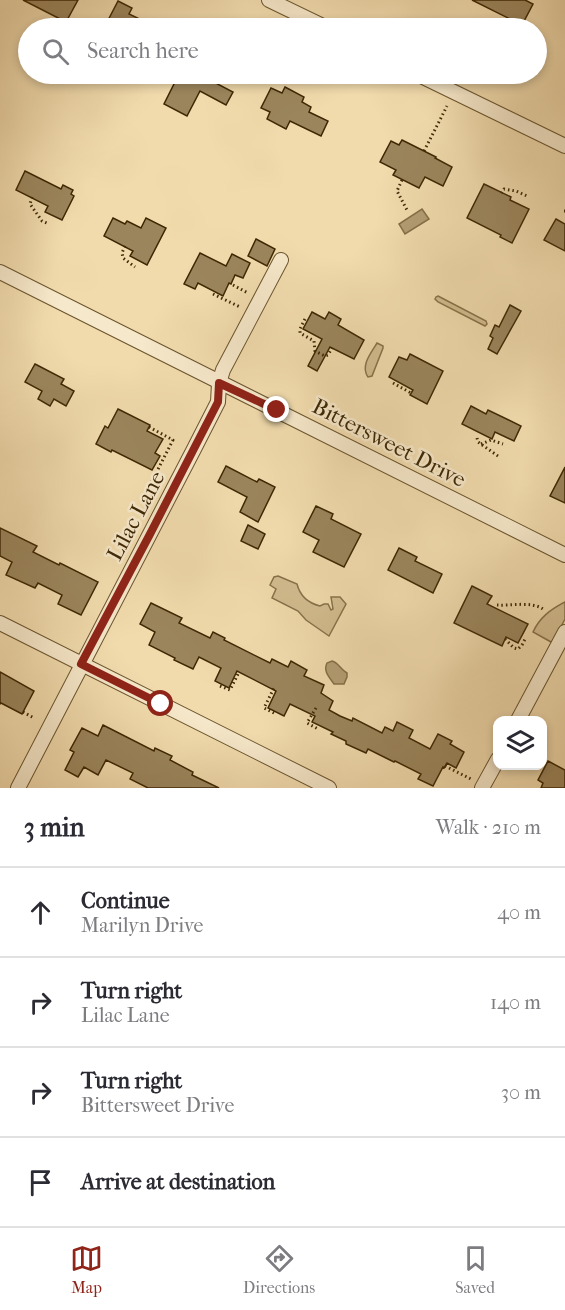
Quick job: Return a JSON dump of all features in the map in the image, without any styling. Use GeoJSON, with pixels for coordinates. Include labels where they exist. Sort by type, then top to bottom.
{"type":"FeatureCollection","features":[{"type":"Feature","properties":{"kind":"street"},"geometry":{"type":"LineString","coordinates":[[269,0],[306,18]]}},
{"type":"Feature","properties":{"kind":"street"},"geometry":{"type":"LineString","coordinates":[[438,84],[565,146]]}},
{"type":"Feature","properties":{"kind":"street","name":"Lilac Lane"},"geometry":{"type":"LineString","coordinates":[[18,788],[218,402],[219,383],[223,370],[281,260]]}},
{"type":"Feature","properties":{"kind":"street","name":"Bittersweet Drive"},"geometry":{"type":"LineString","coordinates":[[0,272],[565,555]]}},
{"type":"Feature","properties":{"kind":"street"},"geometry":{"type":"LineString","coordinates":[[0,622],[329,788]]}},
{"type":"Feature","properties":{"kind":"street"},"geometry":{"type":"LineString","coordinates":[[520,716],[565,632]]}},
{"type":"Feature","properties":{"kind":"street"},"geometry":{"type":"LineString","coordinates":[[479,784],[493,766]]}},
{"type":"Feature","properties":{"kind":"path"},"geometry":{"type":"LineString","coordinates":[[424,151],[447,106]]}},
{"type":"Feature","properties":{"kind":"path"},"geometry":{"type":"LineString","coordinates":[[402,180],[397,191],[407,210]]}},
{"type":"Feature","properties":{"kind":"path"},"geometry":{"type":"LineString","coordinates":[[501,193],[504,189],[509,189],[527,196]]}},
{"type":"Feature","properties":{"kind":"path"},"geometry":{"type":"LineString","coordinates":[[32,197],[30,204],[42,221],[49,224]]}},
{"type":"Feature","properties":{"kind":"path"},"geometry":{"type":"LineString","coordinates":[[125,246],[122,253],[123,258],[135,267]]}},
{"type":"Feature","properties":{"kind":"path"},"geometry":{"type":"LineString","coordinates":[[213,294],[252,314]]}},
{"type":"Feature","properties":{"kind":"path"},"geometry":{"type":"LineString","coordinates":[[305,319],[300,333],[314,341],[315,351],[325,356],[332,348]]}},
{"type":"Feature","properties":{"kind":"path"},"geometry":{"type":"LineString","coordinates":[[393,383],[411,393]]}},
{"type":"Feature","properties":{"kind":"path"},"geometry":{"type":"LineString","coordinates":[[149,427],[173,440],[151,483]]}},
{"type":"Feature","properties":{"kind":"path"},"geometry":{"type":"LineString","coordinates":[[477,438],[481,444],[498,456]]}},
{"type":"Feature","properties":{"kind":"path"},"geometry":{"type":"LineString","coordinates":[[481,444],[491,440],[503,444]]}},
{"type":"Feature","properties":{"kind":"path"},"geometry":{"type":"LineString","coordinates":[[497,605],[504,607],[532,605],[543,609]]}},
{"type":"Feature","properties":{"kind":"path"},"geometry":{"type":"LineString","coordinates":[[505,639],[518,649],[526,637]]}},
{"type":"Feature","properties":{"kind":"path"},"geometry":{"type":"LineString","coordinates":[[220,686],[230,690],[239,672]]}},
{"type":"Feature","properties":{"kind":"path"},"geometry":{"type":"LineString","coordinates":[[274,688],[264,708],[274,714]]}},
{"type":"Feature","properties":{"kind":"path"},"geometry":{"type":"LineString","coordinates":[[316,708],[307,723],[318,729]]}},
{"type":"Feature","properties":{"kind":"path"},"geometry":{"type":"LineString","coordinates":[[23,712],[34,718]]}},
{"type":"Feature","properties":{"kind":"path"},"geometry":{"type":"LineString","coordinates":[[445,766],[479,784]]}},
{"type":"Feature","properties":{"kind":"shaded area"},"geometry":{"type":"Polygon","coordinates":[[[422,209],[429,219],[405,234],[399,224],[422,209]]]}},
{"type":"Feature","properties":{"kind":"shaded area"},"geometry":{"type":"Polygon","coordinates":[[[438,296],[486,321],[487,324],[485,326],[438,302],[435,299],[438,296]]]}},
{"type":"Feature","properties":{"kind":"shaded area"},"geometry":{"type":"Polygon","coordinates":[[[377,343],[383,348],[372,376],[368,377],[366,364],[377,343]]]}},
{"type":"Feature","properties":{"kind":"shaded area"},"geometry":{"type":"Polygon","coordinates":[[[278,576],[297,584],[302,595],[316,605],[328,604],[331,610],[333,609],[331,597],[340,597],[346,604],[329,636],[306,620],[298,611],[272,598],[276,589],[270,585],[274,577],[278,576]]]}},
{"type":"Feature","properties":{"kind":"shaded area"},"geometry":{"type":"Polygon","coordinates":[[[565,602],[565,619],[554,640],[551,642],[533,632],[546,614],[565,602]]]}},
{"type":"Feature","properties":{"kind":"shaded area"},"geometry":{"type":"Polygon","coordinates":[[[332,661],[347,673],[344,684],[334,684],[327,674],[327,663],[332,661]]]}},
{"type":"Feature","properties":{"kind":"building"},"geometry":{"type":"Polygon","coordinates":[[[23,0],[78,0],[68,18],[58,18],[23,0]]]}},
{"type":"Feature","properties":{"kind":"building"},"geometry":{"type":"Polygon","coordinates":[[[472,0],[525,0],[533,4],[526,18],[508,18],[472,0]]]}},
{"type":"Feature","properties":{"kind":"building"},"geometry":{"type":"Polygon","coordinates":[[[118,1],[132,8],[129,14],[137,18],[109,18],[118,1]]]}},
{"type":"Feature","properties":{"kind":"building"},"geometry":{"type":"Polygon","coordinates":[[[174,84],[218,84],[233,92],[226,105],[200,91],[187,116],[164,104],[174,84]]]}},
{"type":"Feature","properties":{"kind":"building"},"geometry":{"type":"Polygon","coordinates":[[[285,87],[304,97],[302,102],[311,107],[309,112],[328,121],[321,136],[290,121],[286,129],[267,119],[270,112],[261,108],[271,88],[282,93],[285,87]]]}},
{"type":"Feature","properties":{"kind":"building"},"geometry":{"type":"Polygon","coordinates":[[[402,140],[452,167],[443,186],[425,177],[419,188],[393,175],[396,170],[380,162],[391,141],[399,145],[402,140]]]}},
{"type":"Feature","properties":{"kind":"building"},"geometry":{"type":"Polygon","coordinates":[[[25,171],[61,189],[63,185],[73,190],[71,194],[74,196],[62,220],[45,212],[48,206],[16,190],[25,171]]]}},
{"type":"Feature","properties":{"kind":"building"},"geometry":{"type":"Polygon","coordinates":[[[484,184],[529,209],[512,243],[467,218],[484,184]]]}},
{"type":"Feature","properties":{"kind":"building"},"geometry":{"type":"Polygon","coordinates":[[[113,218],[125,224],[127,221],[141,228],[146,218],[166,228],[147,265],[130,256],[133,251],[104,236],[113,218]]]}},
{"type":"Feature","properties":{"kind":"building"},"geometry":{"type":"Polygon","coordinates":[[[556,219],[565,224],[565,251],[544,240],[556,219]]]}},
{"type":"Feature","properties":{"kind":"building"},"geometry":{"type":"Polygon","coordinates":[[[256,239],[275,249],[267,266],[248,256],[256,239]]]}},
{"type":"Feature","properties":{"kind":"building"},"geometry":{"type":"Polygon","coordinates":[[[200,253],[226,266],[232,254],[250,263],[243,278],[235,275],[223,296],[198,283],[195,289],[184,284],[200,253]]]}},
{"type":"Feature","properties":{"kind":"building"},"geometry":{"type":"Polygon","coordinates":[[[510,305],[521,311],[497,354],[488,349],[493,338],[490,336],[495,325],[499,327],[510,305]]]}},
{"type":"Feature","properties":{"kind":"building"},"geometry":{"type":"Polygon","coordinates":[[[312,312],[325,319],[329,312],[341,319],[338,325],[364,340],[354,359],[330,347],[317,371],[308,366],[322,339],[303,329],[312,312]]]}},
{"type":"Feature","properties":{"kind":"building"},"geometry":{"type":"Polygon","coordinates":[[[410,354],[443,371],[427,404],[410,395],[413,390],[389,377],[399,357],[407,360],[410,354]]]}},
{"type":"Feature","properties":{"kind":"building"},"geometry":{"type":"Polygon","coordinates":[[[35,364],[64,379],[61,384],[74,391],[66,406],[54,399],[50,406],[38,399],[42,391],[25,382],[35,364]]]}},
{"type":"Feature","properties":{"kind":"building"},"geometry":{"type":"Polygon","coordinates":[[[471,406],[486,414],[488,410],[521,426],[514,441],[495,432],[492,439],[462,424],[471,406]]]}},
{"type":"Feature","properties":{"kind":"building"},"geometry":{"type":"Polygon","coordinates":[[[118,409],[150,425],[147,431],[163,439],[155,453],[160,456],[152,470],[96,444],[105,426],[108,428],[118,409]]]}},
{"type":"Feature","properties":{"kind":"building"},"geometry":{"type":"Polygon","coordinates":[[[226,466],[257,482],[259,479],[275,487],[258,522],[240,512],[247,497],[218,482],[226,466]]]}},
{"type":"Feature","properties":{"kind":"building"},"geometry":{"type":"Polygon","coordinates":[[[565,467],[565,503],[550,496],[565,467]]]}},
{"type":"Feature","properties":{"kind":"building"},"geometry":{"type":"Polygon","coordinates":[[[316,506],[333,514],[331,519],[361,534],[344,567],[313,552],[319,540],[303,532],[316,506]]]}},
{"type":"Feature","properties":{"kind":"building"},"geometry":{"type":"Polygon","coordinates":[[[248,525],[265,534],[258,549],[241,541],[248,525]]]}},
{"type":"Feature","properties":{"kind":"building"},"geometry":{"type":"Polygon","coordinates":[[[0,528],[37,546],[33,552],[98,582],[81,615],[58,604],[62,595],[38,583],[35,588],[6,575],[12,562],[0,556],[0,528]]]}},
{"type":"Feature","properties":{"kind":"building"},"geometry":{"type":"Polygon","coordinates":[[[399,548],[417,557],[415,561],[442,574],[433,593],[388,570],[399,548]]]}},
{"type":"Feature","properties":{"kind":"building"},"geometry":{"type":"Polygon","coordinates":[[[472,586],[492,596],[487,604],[528,624],[518,643],[506,637],[502,646],[454,623],[472,586]]]}},
{"type":"Feature","properties":{"kind":"building"},"geometry":{"type":"Polygon","coordinates":[[[151,603],[182,618],[179,623],[210,638],[213,632],[270,663],[272,659],[288,667],[291,661],[307,670],[304,676],[324,685],[321,693],[333,701],[329,710],[340,716],[352,721],[353,718],[382,733],[385,727],[393,731],[397,722],[413,730],[409,738],[430,749],[438,734],[452,741],[450,744],[464,752],[456,768],[447,763],[433,786],[418,779],[421,774],[395,761],[368,749],[366,753],[346,744],[346,741],[331,734],[333,732],[312,722],[315,716],[290,704],[284,716],[268,708],[276,691],[237,671],[229,688],[215,681],[221,668],[199,657],[193,669],[174,660],[175,658],[149,645],[155,632],[140,624],[151,603]]]}},
{"type":"Feature","properties":{"kind":"building"},"geometry":{"type":"Polygon","coordinates":[[[0,672],[34,691],[22,714],[0,704],[0,672]]]}},
{"type":"Feature","properties":{"kind":"building"},"geometry":{"type":"Polygon","coordinates":[[[103,725],[154,751],[155,748],[172,756],[170,760],[193,772],[192,775],[219,788],[148,788],[130,779],[133,773],[106,760],[98,775],[84,767],[78,777],[65,770],[74,752],[70,750],[82,728],[98,736],[103,725]]]}},
{"type":"Feature","properties":{"kind":"building"},"geometry":{"type":"Polygon","coordinates":[[[548,761],[565,770],[565,788],[541,788],[543,783],[538,780],[543,770],[547,770],[548,761]]]}},
{"type":"Feature","properties":{"kind":"route"},"geometry":{"type":"LineString","coordinates":[[161,704],[81,664],[218,402],[219,383],[277,410]]}}]}
